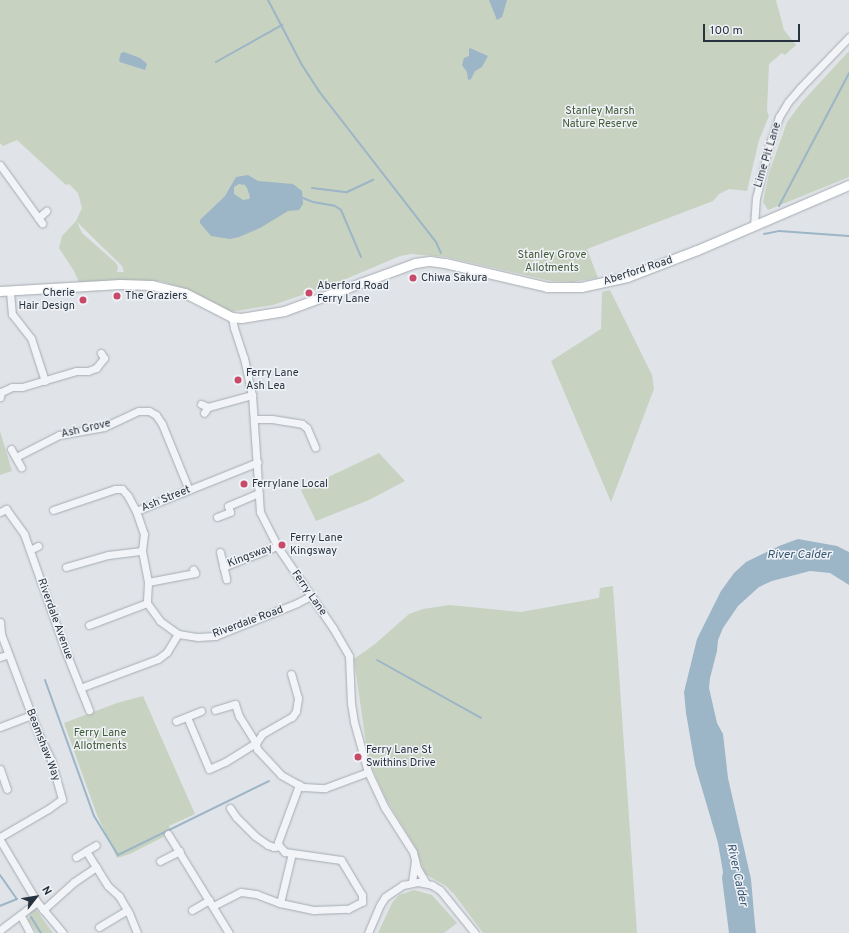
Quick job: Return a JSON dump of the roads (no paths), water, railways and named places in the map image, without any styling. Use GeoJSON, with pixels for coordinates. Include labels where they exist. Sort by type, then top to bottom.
{"type":"FeatureCollection","features":[{"type":"Feature","properties":{"kind":"main road","name":"Aberford Road"},"geometry":{"type":"LineString","coordinates":[[0,291],[10,292],[120,284],[152,285],[185,293],[232,317],[241,318],[284,311],[415,263],[430,261],[445,263],[548,287],[581,287],[627,277],[754,226],[849,185]]}},
{"type":"Feature","properties":{"kind":"street","name":"Lime Pit Lane"},"geometry":{"type":"LineString","coordinates":[[754,226],[756,198],[769,146],[780,117],[796,92],[849,37]]}},
{"type":"Feature","properties":{"kind":"street"},"geometry":{"type":"LineString","coordinates":[[0,165],[40,221],[46,211]]}},
{"type":"Feature","properties":{"kind":"street"},"geometry":{"type":"LineString","coordinates":[[10,292],[12,314],[31,338],[45,381]]}},
{"type":"Feature","properties":{"kind":"street","name":"Ferry Lane"},"geometry":{"type":"LineString","coordinates":[[232,317],[234,328],[246,364],[252,395],[258,462],[258,493],[260,512],[277,546],[344,646],[349,656],[351,703],[354,722],[368,772],[376,793],[410,846],[417,868],[426,883]]}},
{"type":"Feature","properties":{"kind":"street"},"geometry":{"type":"LineString","coordinates":[[0,393],[12,387],[22,387],[76,371],[88,371],[96,368],[105,356]]}},
{"type":"Feature","properties":{"kind":"street"},"geometry":{"type":"LineString","coordinates":[[204,408],[252,395]]}},
{"type":"Feature","properties":{"kind":"street","name":"Ash Grove"},"geometry":{"type":"LineString","coordinates":[[16,457],[59,435],[104,427],[139,411],[149,410],[156,415],[162,424],[179,459],[189,490]]}},
{"type":"Feature","properties":{"kind":"street"},"geometry":{"type":"LineString","coordinates":[[255,419],[272,419],[302,424],[307,428],[316,448]]}},
{"type":"Feature","properties":{"kind":"street"},"geometry":{"type":"LineString","coordinates":[[11,448],[21,467]]}},
{"type":"Feature","properties":{"kind":"street","name":"Ash Street"},"geometry":{"type":"LineString","coordinates":[[57,507],[115,489],[122,490],[128,496],[136,511],[258,462]]}},
{"type":"Feature","properties":{"kind":"street"},"geometry":{"type":"LineString","coordinates":[[217,517],[230,512],[228,506],[258,493]]}},
{"type":"Feature","properties":{"kind":"street","name":"Riverdale Avenue"},"geometry":{"type":"LineString","coordinates":[[4,508],[24,534],[89,710]]}},
{"type":"Feature","properties":{"kind":"street"},"geometry":{"type":"LineString","coordinates":[[89,625],[147,603],[148,582],[142,551],[144,534],[136,511]]}},
{"type":"Feature","properties":{"kind":"street"},"geometry":{"type":"LineString","coordinates":[[30,550],[38,546]]}},
{"type":"Feature","properties":{"kind":"street","name":"Kingsway"},"geometry":{"type":"LineString","coordinates":[[223,566],[277,546]]}},
{"type":"Feature","properties":{"kind":"street"},"geometry":{"type":"LineString","coordinates":[[66,567],[108,555],[142,551]]}},
{"type":"Feature","properties":{"kind":"street","name":"Kingsway"},"geometry":{"type":"LineString","coordinates":[[220,552],[226,579]]}},
{"type":"Feature","properties":{"kind":"street"},"geometry":{"type":"LineString","coordinates":[[148,582],[195,573],[193,569]]}},
{"type":"Feature","properties":{"kind":"street","name":"Riverdale Road"},"geometry":{"type":"LineString","coordinates":[[147,603],[160,621],[178,634],[198,637],[215,636],[311,596]]}},
{"type":"Feature","properties":{"kind":"street","name":"Beamshaw Way"},"geometry":{"type":"LineString","coordinates":[[0,622],[1,634],[31,715],[51,760],[62,799],[48,809],[0,837]]}},
{"type":"Feature","properties":{"kind":"street"},"geometry":{"type":"LineString","coordinates":[[80,688],[158,659],[167,652],[178,634]]}},
{"type":"Feature","properties":{"kind":"street"},"geometry":{"type":"LineString","coordinates":[[0,658],[9,654]]}},
{"type":"Feature","properties":{"kind":"street"},"geometry":{"type":"LineString","coordinates":[[187,717],[209,769],[225,762],[256,744],[262,734],[292,717],[296,711],[298,698],[292,674]]}},
{"type":"Feature","properties":{"kind":"street"},"geometry":{"type":"LineString","coordinates":[[215,710],[235,704],[239,716],[256,744],[257,749],[281,775],[299,785],[314,788],[325,788],[368,772]]}},
{"type":"Feature","properties":{"kind":"street"},"geometry":{"type":"LineString","coordinates":[[176,721],[201,711]]}},
{"type":"Feature","properties":{"kind":"street"},"geometry":{"type":"LineString","coordinates":[[0,727],[31,715]]}},
{"type":"Feature","properties":{"kind":"street"},"geometry":{"type":"LineString","coordinates":[[0,769],[1,778],[7,789]]}},
{"type":"Feature","properties":{"kind":"street"},"geometry":{"type":"LineString","coordinates":[[192,910],[241,892],[256,894],[280,903],[314,910],[348,909],[358,905],[363,898],[345,864],[340,860],[285,852],[279,846],[278,842],[299,785]]}},
{"type":"Feature","properties":{"kind":"street"},"geometry":{"type":"LineString","coordinates":[[230,808],[236,817],[255,836],[268,845],[274,847],[279,846]]}},
{"type":"Feature","properties":{"kind":"street"},"geometry":{"type":"LineString","coordinates":[[168,834],[180,851],[229,933]]}},
{"type":"Feature","properties":{"kind":"street"},"geometry":{"type":"LineString","coordinates":[[0,840],[37,902],[63,933]]}},
{"type":"Feature","properties":{"kind":"street"},"geometry":{"type":"LineString","coordinates":[[76,857],[96,845]]}},
{"type":"Feature","properties":{"kind":"street"},"geometry":{"type":"LineString","coordinates":[[86,851],[108,886],[119,896],[137,933]]}},
{"type":"Feature","properties":{"kind":"street"},"geometry":{"type":"LineString","coordinates":[[160,861],[180,851]]}},
{"type":"Feature","properties":{"kind":"street"},"geometry":{"type":"LineString","coordinates":[[280,903],[292,853]]}},
{"type":"Feature","properties":{"kind":"street"},"geometry":{"type":"LineString","coordinates":[[368,933],[385,897],[398,888],[415,882],[415,859]]}},
{"type":"Feature","properties":{"kind":"street"},"geometry":{"type":"LineString","coordinates":[[43,910],[74,882],[96,867]]}},
{"type":"Feature","properties":{"kind":"street","name":"Ferry Lane"},"geometry":{"type":"LineString","coordinates":[[415,882],[432,885],[445,895],[475,933]]}},
{"type":"Feature","properties":{"kind":"street"},"geometry":{"type":"LineString","coordinates":[[0,930],[21,916],[37,902]]}},
{"type":"Feature","properties":{"kind":"street"},"geometry":{"type":"LineString","coordinates":[[99,927],[127,910]]}},
{"type":"Feature","properties":{"kind":"street"},"geometry":{"type":"LineString","coordinates":[[21,916],[30,933]]}},
{"type":"Feature","properties":{"kind":"water"},"geometry":{"type":"Polygon","coordinates":[[[489,0],[507,0],[502,17],[497,20],[489,0]]]}},
{"type":"Feature","properties":{"kind":"water"},"geometry":{"type":"Polygon","coordinates":[[[470,48],[488,56],[482,67],[475,71],[471,79],[468,80],[467,72],[462,65],[464,58],[469,56],[470,48]]]}},
{"type":"Feature","properties":{"kind":"water"},"geometry":{"type":"Polygon","coordinates":[[[124,52],[140,58],[147,64],[145,70],[120,62],[119,60],[121,53],[124,52]]]}},
{"type":"Feature","properties":{"kind":"water"},"geometry":{"type":"Polygon","coordinates":[[[248,175],[258,181],[293,184],[302,191],[303,204],[299,210],[288,211],[260,228],[239,237],[230,239],[211,236],[200,223],[200,220],[225,196],[236,177],[248,175]],[[239,184],[234,187],[234,194],[243,200],[249,199],[250,197],[245,185],[239,184]]]}},
{"type":"Feature","properties":{"kind":"water","name":"River Calder"},"geometry":{"type":"Polygon","coordinates":[[[798,539],[837,546],[849,552],[849,585],[830,573],[810,571],[772,581],[759,587],[738,606],[723,628],[718,640],[717,651],[710,678],[709,688],[717,723],[723,734],[728,778],[751,879],[756,933],[729,933],[722,878],[723,872],[718,843],[695,765],[684,692],[697,639],[721,591],[734,573],[746,562],[779,546],[798,539]]]}},
{"type":"Feature","properties":{"kind":"waterway"},"geometry":{"type":"LineString","coordinates":[[268,0],[302,65],[318,90],[436,242],[441,253]]}},
{"type":"Feature","properties":{"kind":"waterway"},"geometry":{"type":"LineString","coordinates":[[216,62],[282,25]]}},
{"type":"Feature","properties":{"kind":"waterway"},"geometry":{"type":"LineString","coordinates":[[779,206],[849,73]]}},
{"type":"Feature","properties":{"kind":"waterway"},"geometry":{"type":"LineString","coordinates":[[312,188],[347,192],[373,180]]}},
{"type":"Feature","properties":{"kind":"waterway"},"geometry":{"type":"LineString","coordinates":[[303,198],[313,202],[335,206],[341,210],[361,257]]}},
{"type":"Feature","properties":{"kind":"waterway"},"geometry":{"type":"LineString","coordinates":[[764,234],[779,231],[849,236]]}},
{"type":"Feature","properties":{"kind":"waterway"},"geometry":{"type":"LineString","coordinates":[[377,660],[481,718]]}},
{"type":"Feature","properties":{"kind":"waterway"},"geometry":{"type":"LineString","coordinates":[[45,680],[94,816],[118,855],[269,781]]}},
{"type":"Feature","properties":{"kind":"waterway"},"geometry":{"type":"LineString","coordinates":[[0,875],[17,899],[0,906]]}},
{"type":"Feature","properties":{"kind":"waterway"},"geometry":{"type":"LineString","coordinates":[[31,917],[41,933]]}},
{"type":"Feature","properties":{"kind":"place","name":"Chiwa Sakura"},"geometry":{"type":"Point","coordinates":[413,278]}},
{"type":"Feature","properties":{"kind":"place","name":"Aberford Road Ferry Lane"},"geometry":{"type":"Point","coordinates":[309,293]}},
{"type":"Feature","properties":{"kind":"place","name":"The Graziers"},"geometry":{"type":"Point","coordinates":[117,296]}},
{"type":"Feature","properties":{"kind":"place","name":"Cherie Hair Design"},"geometry":{"type":"Point","coordinates":[83,300]}},
{"type":"Feature","properties":{"kind":"place","name":"Ferry Lane Ash Lea"},"geometry":{"type":"Point","coordinates":[238,380]}},
{"type":"Feature","properties":{"kind":"place","name":"Ferrylane Local"},"geometry":{"type":"Point","coordinates":[244,484]}},
{"type":"Feature","properties":{"kind":"place","name":"Ferry Lane Kingsway"},"geometry":{"type":"Point","coordinates":[282,545]}},
{"type":"Feature","properties":{"kind":"place","name":"Ferry Lane St Swithins Drive"},"geometry":{"type":"Point","coordinates":[358,757]}},
{"type":"Feature","properties":{"kind":"park label","name":"Stanley Marsh Nature Reserve"},"geometry":{"type":"Point","coordinates":[600,118]}},
{"type":"Feature","properties":{"kind":"park label","name":"Stanley Grove Allotments"},"geometry":{"type":"Point","coordinates":[552,262]}},
{"type":"Feature","properties":{"kind":"park label","name":"Ferry Lane Allotments"},"geometry":{"type":"Point","coordinates":[100,740]}}]}
